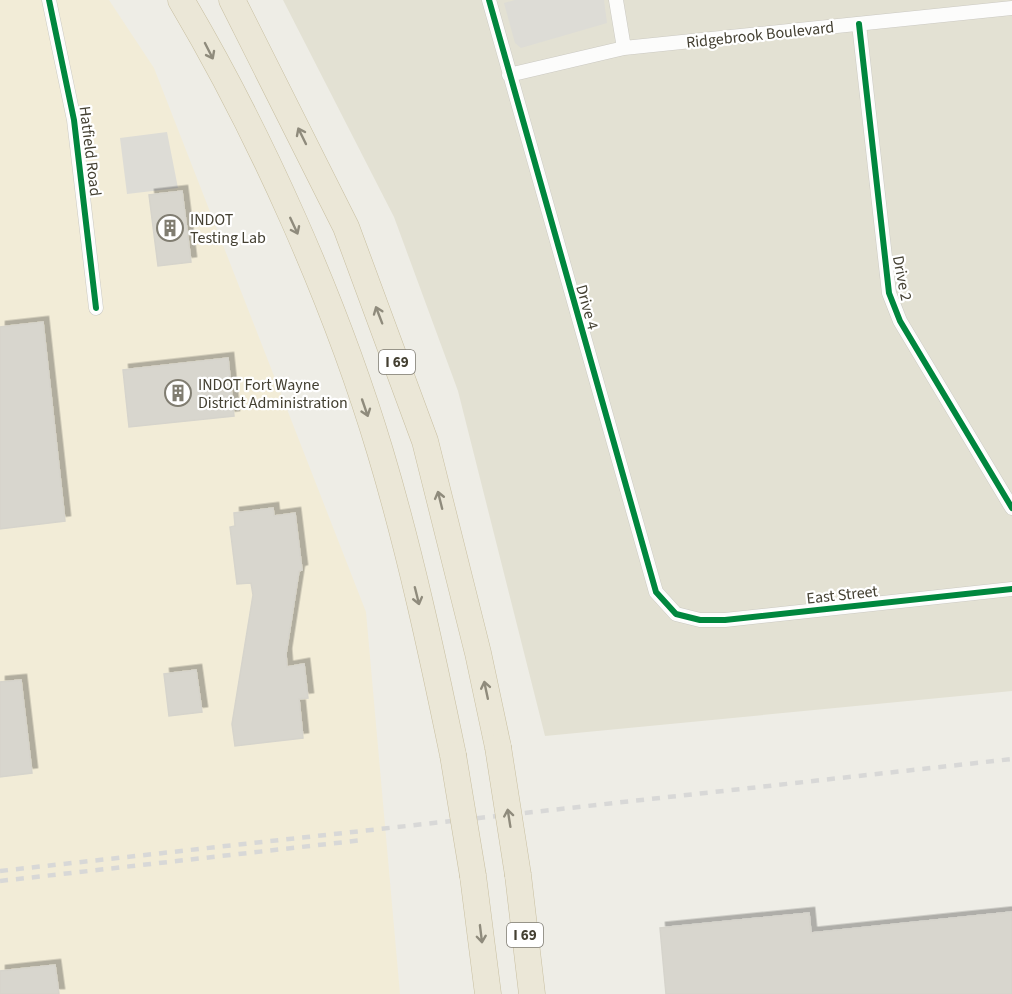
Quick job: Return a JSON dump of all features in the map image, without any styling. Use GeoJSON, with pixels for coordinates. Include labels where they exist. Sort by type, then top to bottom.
{"type":"FeatureCollection","features":[{"type":"Feature","properties":{"kind":"highway","name":"I 69"},"geometry":{"type":"LineString","coordinates":[[181,0],[252,135],[302,243],[341,339],[380,452],[431,653],[453,755],[473,876],[488,994]]}},
{"type":"Feature","properties":{"kind":"highway","name":"I 69"},"geometry":{"type":"LineString","coordinates":[[232,0],[346,227],[425,441],[478,653],[498,747],[519,875],[532,994]]}},
{"type":"Feature","properties":{"kind":"street","name":"Hatfield Road"},"geometry":{"type":"LineString","coordinates":[[49,0],[74,120],[96,308]]}},
{"type":"Feature","properties":{"kind":"street","name":"Drive 4"},"geometry":{"type":"LineString","coordinates":[[489,0],[633,518],[656,592],[676,614]]}},
{"type":"Feature","properties":{"kind":"street"},"geometry":{"type":"LineString","coordinates":[[616,0],[624,48]]}},
{"type":"Feature","properties":{"kind":"street","name":"Ridgebrook Boulevard"},"geometry":{"type":"LineString","coordinates":[[509,75],[624,48],[1012,8]]}},
{"type":"Feature","properties":{"kind":"street","name":"Drive 2"},"geometry":{"type":"LineString","coordinates":[[859,24],[889,293],[900,321],[1012,508]]}},
{"type":"Feature","properties":{"kind":"street","name":"East Street"},"geometry":{"type":"LineString","coordinates":[[676,614],[700,620],[725,620],[1012,589]]}},
{"type":"Feature","properties":{"kind":"shaded area"},"geometry":{"type":"Polygon","coordinates":[[[0,0],[109,0],[154,68],[366,612],[400,994],[0,994],[0,0]]]}},
{"type":"Feature","properties":{"kind":"shaded area"},"geometry":{"type":"Polygon","coordinates":[[[283,0],[1012,0],[1012,691],[545,736],[458,391],[394,217],[283,0]]]}},
{"type":"Feature","properties":{"kind":"shaded area"},"geometry":{"type":"Polygon","coordinates":[[[515,0],[604,0],[607,23],[521,48],[515,43],[504,3],[515,0]]]}},
{"type":"Feature","properties":{"kind":"shaded area"},"geometry":{"type":"Polygon","coordinates":[[[167,132],[178,188],[127,194],[120,138],[167,132]]]}},
{"type":"Feature","properties":{"kind":"building","name":"INDOT Testing Lab"},"geometry":{"type":"Polygon","coordinates":[[[182,191],[191,262],[158,266],[149,195],[182,191]]]}},
{"type":"Feature","properties":{"kind":"building"},"geometry":{"type":"Polygon","coordinates":[[[43,322],[65,521],[0,529],[0,327],[43,322]]]}},
{"type":"Feature","properties":{"kind":"building","name":"INDOT Fort Wayne District Administration"},"geometry":{"type":"Polygon","coordinates":[[[228,358],[234,416],[129,427],[123,370],[228,358]]]}},
{"type":"Feature","properties":{"kind":"building"},"geometry":{"type":"Polygon","coordinates":[[[273,508],[274,516],[295,513],[302,570],[299,571],[286,654],[287,667],[304,664],[308,698],[299,699],[303,738],[235,746],[232,724],[253,595],[251,583],[237,584],[230,527],[235,526],[234,513],[273,508]]]}},
{"type":"Feature","properties":{"kind":"building"},"geometry":{"type":"Polygon","coordinates":[[[196,670],[202,712],[169,716],[164,674],[196,670]]]}},
{"type":"Feature","properties":{"kind":"building"},"geometry":{"type":"Polygon","coordinates":[[[21,680],[32,773],[0,777],[0,682],[21,680]]]}},
{"type":"Feature","properties":{"kind":"building"},"geometry":{"type":"Polygon","coordinates":[[[1012,912],[1012,994],[666,994],[660,928],[809,913],[811,933],[1012,912]]]}},
{"type":"Feature","properties":{"kind":"building"},"geometry":{"type":"Polygon","coordinates":[[[55,965],[59,994],[0,994],[0,971],[55,965]]]}},
{"type":"Feature","properties":{"kind":"railway"},"geometry":{"type":"LineString","coordinates":[[0,871],[1012,759]]}},
{"type":"Feature","properties":{"kind":"railway"},"geometry":{"type":"LineString","coordinates":[[0,881],[363,840]]}},
{"type":"Feature","properties":{"kind":"cycle path"},"geometry":{"type":"LineString","coordinates":[[49,0],[74,120],[96,308]]}},
{"type":"Feature","properties":{"kind":"cycle path"},"geometry":{"type":"LineString","coordinates":[[489,0],[656,592],[676,614],[700,620],[725,620],[1012,589]]}},
{"type":"Feature","properties":{"kind":"cycle path"},"geometry":{"type":"LineString","coordinates":[[859,24],[889,293],[900,321],[1012,508]]}},
{"type":"Feature","properties":{"kind":"place","name":"INDOT Testing Lab"},"geometry":{"type":"Point","coordinates":[170,228]}},
{"type":"Feature","properties":{"kind":"place","name":"INDOT Fort Wayne District Administration"},"geometry":{"type":"Point","coordinates":[178,393]}}]}
